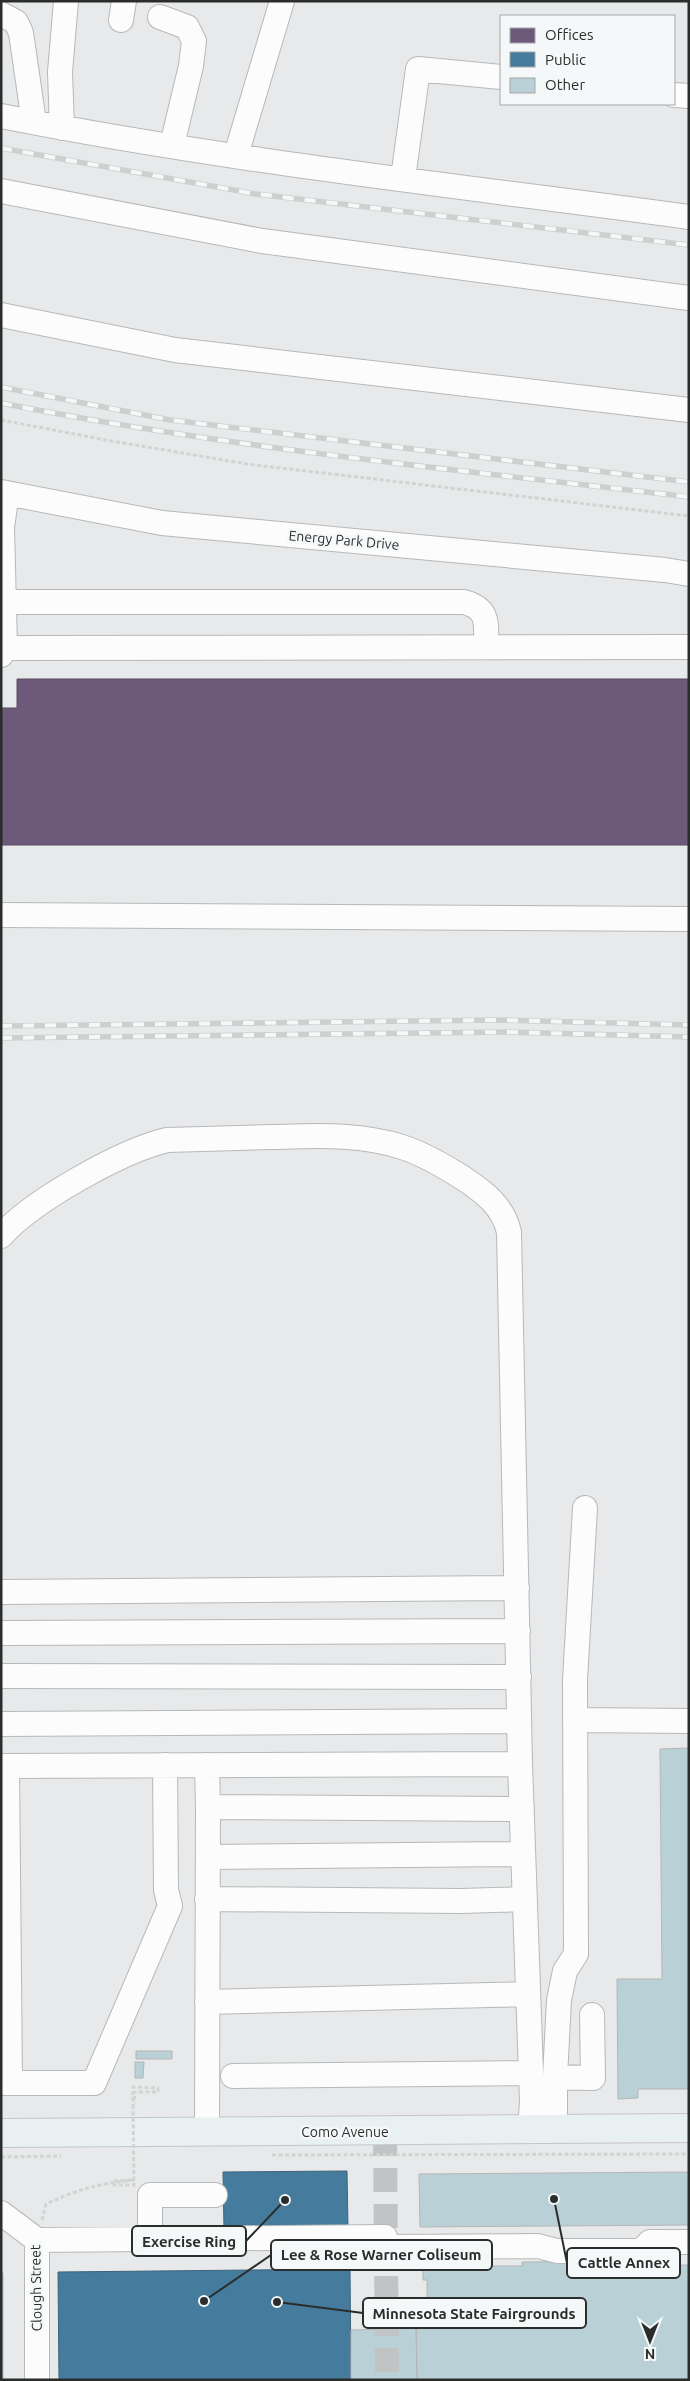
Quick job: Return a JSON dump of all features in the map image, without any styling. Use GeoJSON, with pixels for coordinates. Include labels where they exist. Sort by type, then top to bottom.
{"type":"FeatureCollection","features":[{"type":"Feature","properties":{"kind":"main road","name":"Como Avenue"},"geometry":{"type":"LineString","coordinates":[[1,2133],[689,2128]]}},
{"type":"Feature","properties":{"kind":"street"},"geometry":{"type":"LineString","coordinates":[[62,128],[60,72],[66,1]]}},
{"type":"Feature","properties":{"kind":"street"},"geometry":{"type":"LineString","coordinates":[[236,155],[282,1]]}},
{"type":"Feature","properties":{"kind":"street"},"geometry":{"type":"LineString","coordinates":[[1,14],[16,22],[21,34],[34,122]]}},
{"type":"Feature","properties":{"kind":"street"},"geometry":{"type":"LineString","coordinates":[[160,17],[187,27],[194,41],[172,145]]}},
{"type":"Feature","properties":{"kind":"street"},"geometry":{"type":"LineString","coordinates":[[403,178],[418,69],[500,77]]}},
{"type":"Feature","properties":{"kind":"street"},"geometry":{"type":"LineString","coordinates":[[675,95],[689,96]]}},
{"type":"Feature","properties":{"kind":"street"},"geometry":{"type":"LineString","coordinates":[[1,116],[62,128],[236,155],[689,217]]}},
{"type":"Feature","properties":{"kind":"street"},"geometry":{"type":"LineString","coordinates":[[1,191],[262,241],[689,298]]}},
{"type":"Feature","properties":{"kind":"street"},"geometry":{"type":"LineString","coordinates":[[1,315],[175,350],[689,410]]}},
{"type":"Feature","properties":{"kind":"street"},"geometry":{"type":"LineString","coordinates":[[4,493],[2,527],[5,602],[3,652],[486,646],[689,647]]}},
{"type":"Feature","properties":{"kind":"street","name":"Energy Park Drive"},"geometry":{"type":"LineString","coordinates":[[4,493],[162,523],[665,570],[689,574]]}},
{"type":"Feature","properties":{"kind":"street"},"geometry":{"type":"LineString","coordinates":[[5,602],[464,602],[475,605],[483,612],[486,619],[486,646]]}},
{"type":"Feature","properties":{"kind":"street"},"geometry":{"type":"LineString","coordinates":[[1,915],[689,919]]}},
{"type":"Feature","properties":{"kind":"street"},"geometry":{"type":"LineString","coordinates":[[1,1236],[12,1224],[33,1207],[72,1184],[148,1145],[167,1140],[349,1136],[403,1148],[428,1158],[475,1186],[501,1211],[509,1232],[520,1764],[532,2101],[542,2130]]}},
{"type":"Feature","properties":{"kind":"street"},"geometry":{"type":"LineString","coordinates":[[542,2130],[555,2077],[559,2000],[565,1971],[576,1954],[576,1672],[585,1508]]}},
{"type":"Feature","properties":{"kind":"street"},"geometry":{"type":"LineString","coordinates":[[1,1592],[517,1588]]}},
{"type":"Feature","properties":{"kind":"street"},"geometry":{"type":"LineString","coordinates":[[1,1633],[518,1631]]}},
{"type":"Feature","properties":{"kind":"street"},"geometry":{"type":"LineString","coordinates":[[1,1676],[519,1677]]}},
{"type":"Feature","properties":{"kind":"street"},"geometry":{"type":"LineString","coordinates":[[576,1720],[689,1720]]}},
{"type":"Feature","properties":{"kind":"street"},"geometry":{"type":"LineString","coordinates":[[1,1724],[519,1721]]}},
{"type":"Feature","properties":{"kind":"street"},"geometry":{"type":"LineString","coordinates":[[165,1765],[166,1890],[170,1906],[94,2083],[5,2083],[4,1766],[165,1765],[520,1764]]}},
{"type":"Feature","properties":{"kind":"street"},"geometry":{"type":"LineString","coordinates":[[207,2132],[208,1765]]}},
{"type":"Feature","properties":{"kind":"street"},"geometry":{"type":"LineString","coordinates":[[208,1807],[522,1809]]}},
{"type":"Feature","properties":{"kind":"street"},"geometry":{"type":"LineString","coordinates":[[208,1857],[523,1854]]}},
{"type":"Feature","properties":{"kind":"street"},"geometry":{"type":"LineString","coordinates":[[207,1899],[461,1901],[524,1899]]}},
{"type":"Feature","properties":{"kind":"street"},"geometry":{"type":"LineString","coordinates":[[207,2002],[528,1994]]}},
{"type":"Feature","properties":{"kind":"street"},"geometry":{"type":"LineString","coordinates":[[555,2077],[593,2078],[592,2015]]}},
{"type":"Feature","properties":{"kind":"street"},"geometry":{"type":"LineString","coordinates":[[233,2076],[531,2073]]}},
{"type":"Feature","properties":{"kind":"street"},"geometry":{"type":"LineString","coordinates":[[150,2239],[150,2195],[215,2195]]}},
{"type":"Feature","properties":{"kind":"street","name":"Clough Street"},"geometry":{"type":"LineString","coordinates":[[1,2213],[37,2240],[37,2380]]}},
{"type":"Feature","properties":{"kind":"street"},"geometry":{"type":"LineString","coordinates":[[576,2239],[639,2238],[650,2242],[689,2242]]}},
{"type":"Feature","properties":{"kind":"street"},"geometry":{"type":"LineString","coordinates":[[37,2240],[150,2239],[386,2242],[538,2246],[557,2251],[641,2251],[650,2242]]}},
{"type":"Feature","properties":{"kind":"path"},"geometry":{"type":"LineString","coordinates":[[1,420],[247,464],[689,516]]}},
{"type":"Feature","properties":{"kind":"path"},"geometry":{"type":"LineString","coordinates":[[37,2240],[46,2204],[97,2184],[133,2180],[131,2180],[114,2181],[114,2185],[134,2184],[133,2087],[158,2088],[158,2092],[134,2092],[135,2103]]}},
{"type":"Feature","properties":{"kind":"path"},"geometry":{"type":"LineString","coordinates":[[386,2155],[689,2154]]}},
{"type":"Feature","properties":{"kind":"building: Offices"},"geometry":{"type":"Polygon","coordinates":[[[17,679],[689,679],[689,845],[2,845],[2,708],[17,708],[17,679]]]}},
{"type":"Feature","properties":{"kind":"building: Public"},"geometry":{"type":"Polygon","coordinates":[[[347,2171],[348,2228],[224,2230],[223,2172],[347,2171]]]}},
{"type":"Feature","properties":{"kind":"building: Public"},"geometry":{"type":"Polygon","coordinates":[[[350,2269],[351,2380],[59,2380],[58,2272],[350,2269]]]}},
{"type":"Feature","properties":{"kind":"building: Other"},"geometry":{"type":"Polygon","coordinates":[[[689,1748],[689,2089],[638,2089],[638,2098],[618,2099],[617,1979],[662,1979],[660,1749],[689,1748]]]}},
{"type":"Feature","properties":{"kind":"building: Other"},"geometry":{"type":"Polygon","coordinates":[[[136,2051],[172,2051],[172,2059],[136,2059],[136,2051]]]}},
{"type":"Feature","properties":{"kind":"building: Other"},"geometry":{"type":"Polygon","coordinates":[[[135,2062],[144,2062],[143,2078],[135,2078],[135,2062]]]}},
{"type":"Feature","properties":{"kind":"building: Other"},"geometry":{"type":"Polygon","coordinates":[[[689,2172],[689,2225],[420,2227],[419,2174],[689,2172]]]}},
{"type":"Feature","properties":{"kind":"building: Other"},"geometry":{"type":"Polygon","coordinates":[[[641,2261],[641,2265],[689,2265],[689,2380],[417,2380],[416,2312],[427,2312],[427,2280],[423,2280],[423,2263],[440,2263],[440,2266],[522,2266],[522,2262],[641,2261]]]}},
{"type":"Feature","properties":{"kind":"building: Other"},"geometry":{"type":"Polygon","coordinates":[[[1,2273],[3,2273],[3,2380],[1,2380],[1,2273]]]}},
{"type":"Feature","properties":{"kind":"building: Other"},"geometry":{"type":"Polygon","coordinates":[[[416,2328],[417,2380],[351,2380],[351,2330],[416,2328]]]}},
{"type":"Feature","properties":{"kind":"tunnel"},"geometry":{"type":"LineString","coordinates":[[385,2132],[387,2380]]}},
{"type":"Feature","properties":{"kind":"railway"},"geometry":{"type":"LineString","coordinates":[[1,148],[256,194],[689,245]]}},
{"type":"Feature","properties":{"kind":"railway"},"geometry":{"type":"LineString","coordinates":[[1,387],[170,420],[689,482]]}},
{"type":"Feature","properties":{"kind":"railway"},"geometry":{"type":"LineString","coordinates":[[1,403],[172,433],[344,457],[689,497]]}},
{"type":"Feature","properties":{"kind":"railway"},"geometry":{"type":"LineString","coordinates":[[1,1026],[499,1020],[689,1025]]}},
{"type":"Feature","properties":{"kind":"railway"},"geometry":{"type":"LineString","coordinates":[[1,1038],[508,1032],[689,1037]]}},
{"type":"Feature","properties":{"kind":"place","name":"Cattle Annex"},"geometry":{"type":"Point","coordinates":[554,2199]}},
{"type":"Feature","properties":{"kind":"place","name":"Exercise Ring"},"geometry":{"type":"Point","coordinates":[285,2200]}},
{"type":"Feature","properties":{"kind":"place","name":"Lee & Rose Warner Coliseum"},"geometry":{"type":"Point","coordinates":[204,2301]}},
{"type":"Feature","properties":{"kind":"place","name":"Minnesota State Fairgrounds"},"geometry":{"type":"Point","coordinates":[277,2302]}}]}
